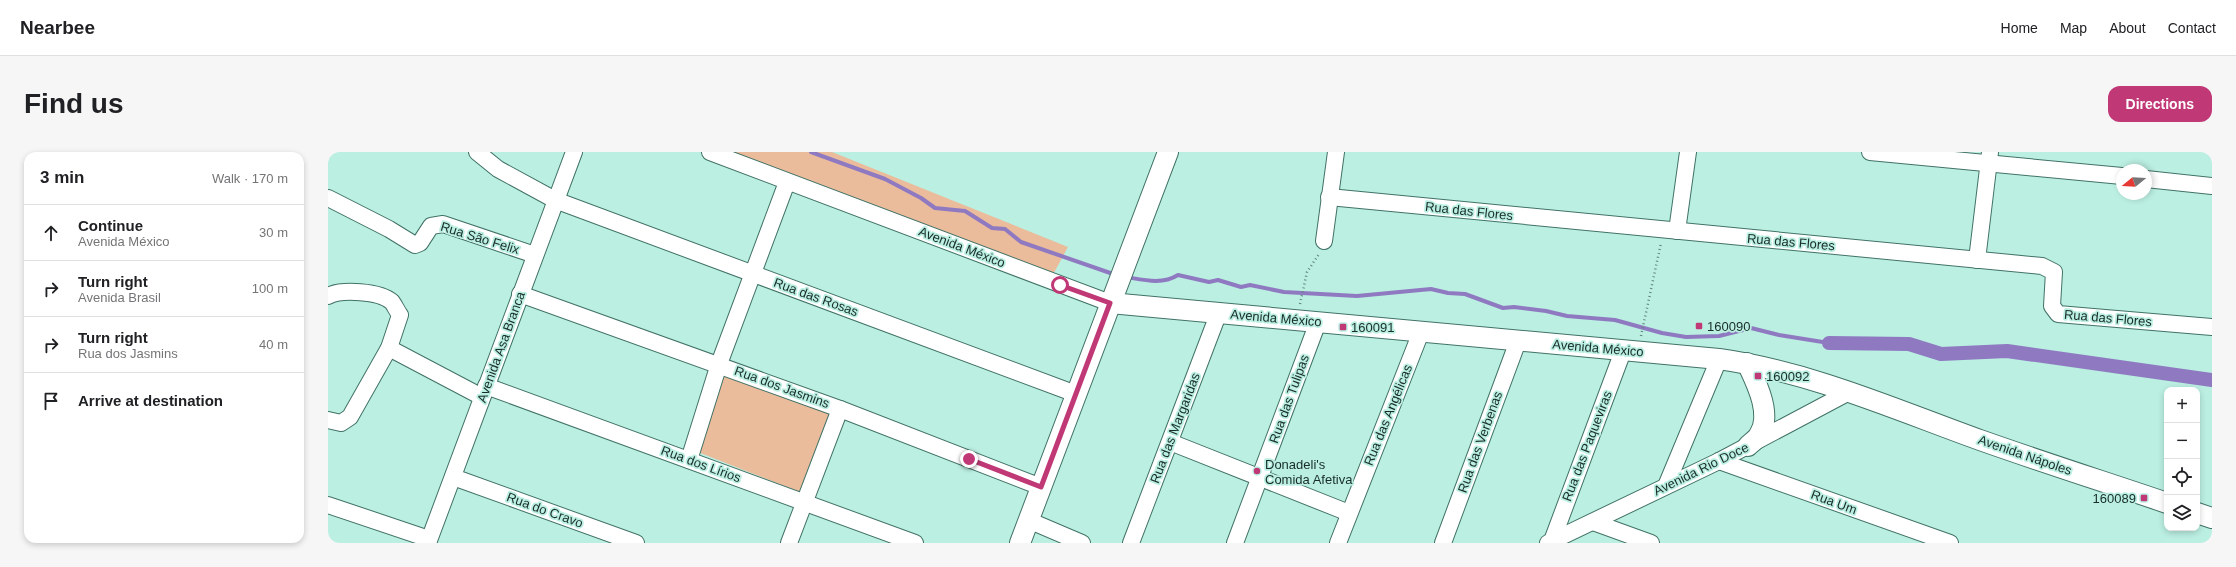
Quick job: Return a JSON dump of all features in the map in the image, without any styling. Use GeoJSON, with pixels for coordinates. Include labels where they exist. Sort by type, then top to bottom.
{"type":"FeatureCollection","features":[{"type":"Feature","properties":{"kind":"main road"},"geometry":{"type":"LineString","coordinates":[[1020,543],[1168,152]]}},
{"type":"Feature","properties":{"kind":"main road","name":"Avenida México"},"geometry":{"type":"LineString","coordinates":[[1113,294],[1219,312],[1719,359],[1747,363],[1782,371],[1885,403]]}},
{"type":"Feature","properties":{"kind":"main road"},"geometry":{"type":"LineString","coordinates":[[1747,363],[1760,390],[1764,412],[1763,426],[1760,435],[1748,446]]}},
{"type":"Feature","properties":{"kind":"main road","name":"Avenida Nápoles"},"geometry":{"type":"LineString","coordinates":[[1885,403],[1980,440],[2164,502]]}},
{"type":"Feature","properties":{"kind":"main road"},"geometry":{"type":"LineString","coordinates":[[2200,514],[2212,518]]}},
{"type":"Feature","properties":{"kind":"street","name":"Rua das Rosas"},"geometry":{"type":"LineString","coordinates":[[477,152],[498,169],[555,200],[1076,394]]}},
{"type":"Feature","properties":{"kind":"street","name":"Avenida Asa Branca"},"geometry":{"type":"LineString","coordinates":[[428,541],[574,152]]}},
{"type":"Feature","properties":{"kind":"street","name":"Avenida México"},"geometry":{"type":"LineString","coordinates":[[710,152],[787,182],[1113,294]]}},
{"type":"Feature","properties":{"kind":"street"},"geometry":{"type":"LineString","coordinates":[[1324,241],[1336,152]]}},
{"type":"Feature","properties":{"kind":"street"},"geometry":{"type":"LineString","coordinates":[[1670,231],[1688,152]]}},
{"type":"Feature","properties":{"kind":"street"},"geometry":{"type":"LineString","coordinates":[[1870,152],[1990,157],[2116,175]]}},
{"type":"Feature","properties":{"kind":"street"},"geometry":{"type":"LineString","coordinates":[[1977,260],[1990,157]]}},
{"type":"Feature","properties":{"kind":"street"},"geometry":{"type":"LineString","coordinates":[[2152,180],[2212,186]]}},
{"type":"Feature","properties":{"kind":"street"},"geometry":{"type":"LineString","coordinates":[[689,460],[719,364],[787,182]]}},
{"type":"Feature","properties":{"kind":"street","name":"Rua das Flores"},"geometry":{"type":"LineString","coordinates":[[1329,197],[1977,260],[2050,269],[2054,272],[2052,306],[2058,314],[2212,327]]}},
{"type":"Feature","properties":{"kind":"street","name":"Rua São Felix"},"geometry":{"type":"LineString","coordinates":[[328,198],[389,229],[413,245],[420,243],[431,226],[443,224],[535,255]]}},
{"type":"Feature","properties":{"kind":"street"},"geometry":{"type":"LineString","coordinates":[[328,296],[344,291],[358,292],[391,301],[400,315],[389,348],[350,417],[341,423],[328,420]]}},
{"type":"Feature","properties":{"kind":"street","name":"Rua dos Jasmins"},"geometry":{"type":"LineString","coordinates":[[520,294],[719,364],[1041,487]]}},
{"type":"Feature","properties":{"kind":"street","name":"Rua das Margaridas"},"geometry":{"type":"LineString","coordinates":[[1131,543],[1219,312]]}},
{"type":"Feature","properties":{"kind":"street","name":"Rua das Tulipas"},"geometry":{"type":"LineString","coordinates":[[1235,543],[1318,322]]}},
{"type":"Feature","properties":{"kind":"street","name":"Rua das Angélicas"},"geometry":{"type":"LineString","coordinates":[[1338,543],[1421,332]]}},
{"type":"Feature","properties":{"kind":"street","name":"Rua das Verbenas"},"geometry":{"type":"LineString","coordinates":[[1443,543],[1518,341]]}},
{"type":"Feature","properties":{"kind":"street","name":"Rua dos Lírios"},"geometry":{"type":"LineString","coordinates":[[389,348],[484,392],[689,460],[915,543]]}},
{"type":"Feature","properties":{"kind":"street","name":"Rua das Paqueviras"},"geometry":{"type":"LineString","coordinates":[[1550,542],[1630,351]]}},
{"type":"Feature","properties":{"kind":"street"},"geometry":{"type":"LineString","coordinates":[[1666,486],[1719,359]]}},
{"type":"Feature","properties":{"kind":"street","name":"Avenida Rio Doce"},"geometry":{"type":"LineString","coordinates":[[1550,542],[1719,461],[1851,392]]}},
{"type":"Feature","properties":{"kind":"street"},"geometry":{"type":"LineString","coordinates":[[789,543],[840,409]]}},
{"type":"Feature","properties":{"kind":"street"},"geometry":{"type":"LineString","coordinates":[[1170,442],[1260,479],[1349,513]]}},
{"type":"Feature","properties":{"kind":"street","name":"Rua Um"},"geometry":{"type":"LineString","coordinates":[[1719,461],[1950,543]]}},
{"type":"Feature","properties":{"kind":"street","name":"Rua do Cravo"},"geometry":{"type":"LineString","coordinates":[[453,477],[636,543]]}},
{"type":"Feature","properties":{"kind":"street"},"geometry":{"type":"LineString","coordinates":[[328,505],[428,541]]}},
{"type":"Feature","properties":{"kind":"street"},"geometry":{"type":"LineString","coordinates":[[1028,520],[1082,543]]}},
{"type":"Feature","properties":{"kind":"street"},"geometry":{"type":"LineString","coordinates":[[1593,522],[1651,543]]}},
{"type":"Feature","properties":{"kind":"path"},"geometry":{"type":"LineString","coordinates":[[1630,351],[1670,231]]}},
{"type":"Feature","properties":{"kind":"path"},"geometry":{"type":"LineString","coordinates":[[1302,298],[1307,272],[1322,250],[1324,241]]}},
{"type":"Feature","properties":{"kind":"shaded area"},"geometry":{"type":"Polygon","coordinates":[[[716,152],[832,152],[1068,247],[1050,280],[716,152]]]}},
{"type":"Feature","properties":{"kind":"shaded area"},"geometry":{"type":"Polygon","coordinates":[[[716,366],[831,410],[800,492],[685,447],[716,366]]]}},
{"type":"Feature","properties":{"kind":"waterway"},"geometry":{"type":"LineString","coordinates":[[811,152],[885,179],[921,198],[935,208],[965,211],[992,228],[1005,229],[1021,242],[1116,275]]}},
{"type":"Feature","properties":{"kind":"waterway"},"geometry":{"type":"LineString","coordinates":[[1126,277],[1159,281],[1178,275],[1209,282],[1218,280],[1241,287],[1250,285],[1284,292],[1357,296],[1431,289],[1448,293],[1465,294],[1503,308],[1514,307],[1546,311],[1567,316],[1615,320],[1662,333],[1686,337],[1719,336],[1751,328],[1779,335],[1829,343]]}},
{"type":"Feature","properties":{"kind":"waterway"},"geometry":{"type":"LineString","coordinates":[[1829,343],[1909,344],[1941,354],[2007,351],[2212,380]]}},
{"type":"Feature","properties":{"kind":"place","name":"160090"},"geometry":{"type":"Point","coordinates":[1699,326]}},
{"type":"Feature","properties":{"kind":"place","name":"160091"},"geometry":{"type":"Point","coordinates":[1343,327]}},
{"type":"Feature","properties":{"kind":"place","name":"160092"},"geometry":{"type":"Point","coordinates":[1758,376]}},
{"type":"Feature","properties":{"kind":"place","name":"Donadeli's Comida Afetiva"},"geometry":{"type":"Point","coordinates":[1257,471]}},
{"type":"Feature","properties":{"kind":"place","name":"160089"},"geometry":{"type":"Point","coordinates":[2144,498]}},
{"type":"Feature","properties":{"kind":"route"},"geometry":{"type":"LineString","coordinates":[[969,459],[1041,487],[1110,303],[1060,285]]}}]}
